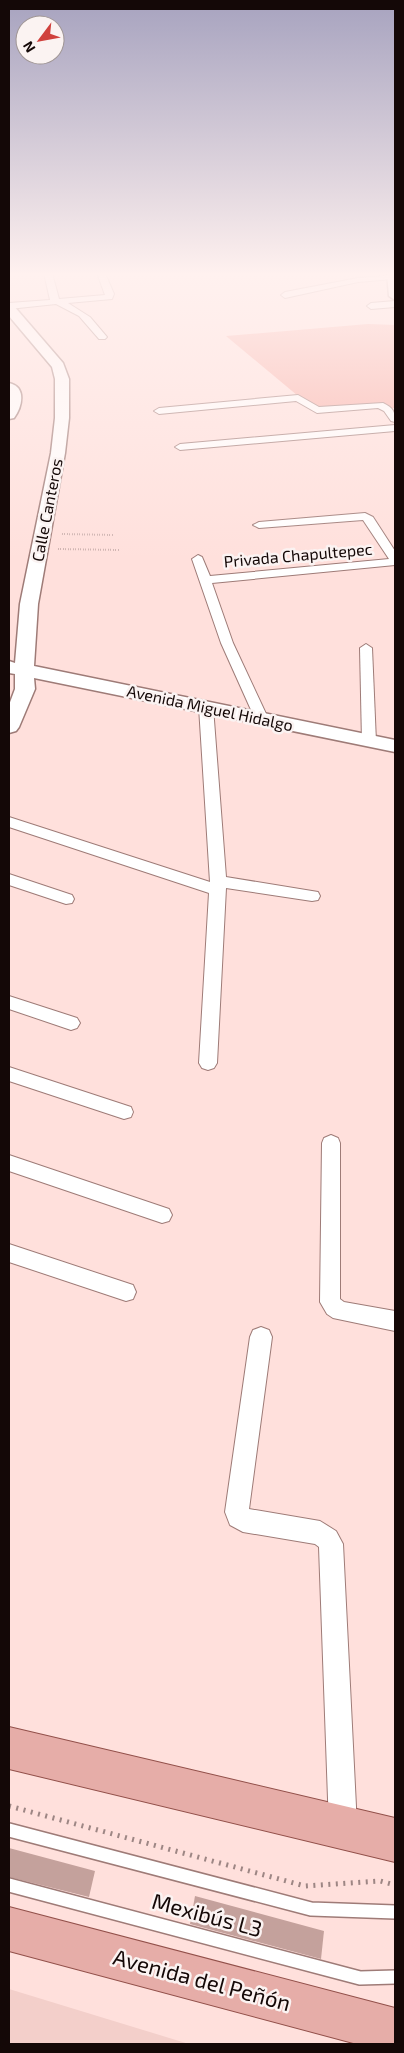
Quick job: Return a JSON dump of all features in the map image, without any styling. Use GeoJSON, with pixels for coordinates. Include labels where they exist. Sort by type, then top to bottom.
{"type":"FeatureCollection","features":[{"type":"Feature","properties":{"kind":"main road"},"geometry":{"type":"LineString","coordinates":[[9,1748],[395,1840]]}},
{"type":"Feature","properties":{"kind":"main road","name":"Avenida del Peñón"},"geometry":{"type":"LineString","coordinates":[[9,1929],[395,2031]]}},
{"type":"Feature","properties":{"kind":"street","name":"Calle Canteros"},"geometry":{"type":"LineString","coordinates":[[9,727],[25,689],[17,668],[58,453],[62,418],[62,379],[59,369]]}},
{"type":"Feature","properties":{"kind":"street"},"geometry":{"type":"LineString","coordinates":[[9,415],[15,402],[12,390]]}},
{"type":"Feature","properties":{"kind":"street"},"geometry":{"type":"LineString","coordinates":[[159,411],[298,398],[317,410],[372,405],[391,408],[395,419]]}},
{"type":"Feature","properties":{"kind":"street"},"geometry":{"type":"LineString","coordinates":[[180,447],[395,428]]}},
{"type":"Feature","properties":{"kind":"street","name":"Privada Chapultepec"},"geometry":{"type":"LineString","coordinates":[[204,580],[395,561],[369,519],[365,516],[259,525]]}},
{"type":"Feature","properties":{"kind":"street","name":"Privada Chapultepec"},"geometry":{"type":"LineString","coordinates":[[198,559],[226,643],[261,718]]}},
{"type":"Feature","properties":{"kind":"street"},"geometry":{"type":"LineString","coordinates":[[366,648],[369,742]]}},
{"type":"Feature","properties":{"kind":"street","name":"Avenida Miguel Hidalgo"},"geometry":{"type":"LineString","coordinates":[[17,668],[395,746]]}},
{"type":"Feature","properties":{"kind":"street"},"geometry":{"type":"LineString","coordinates":[[206,707],[218,885],[208,1063]]}},
{"type":"Feature","properties":{"kind":"street"},"geometry":{"type":"LineString","coordinates":[[9,822],[218,885],[312,896]]}},
{"type":"Feature","properties":{"kind":"street"},"geometry":{"type":"LineString","coordinates":[[9,879],[66,899]]}},
{"type":"Feature","properties":{"kind":"street"},"geometry":{"type":"LineString","coordinates":[[9,1002],[71,1023]]}},
{"type":"Feature","properties":{"kind":"street"},"geometry":{"type":"LineString","coordinates":[[9,1074],[124,1112]]}},
{"type":"Feature","properties":{"kind":"street"},"geometry":{"type":"LineString","coordinates":[[331,1143],[330,1302],[340,1311],[395,1321]]}},
{"type":"Feature","properties":{"kind":"street"},"geometry":{"type":"LineString","coordinates":[[9,1163],[162,1215]]}},
{"type":"Feature","properties":{"kind":"street"},"geometry":{"type":"LineString","coordinates":[[9,1253],[126,1292]]}},
{"type":"Feature","properties":{"kind":"street"},"geometry":{"type":"LineString","coordinates":[[261,1337],[237,1512],[238,1517],[243,1520],[320,1533],[331,1544],[343,1827]]}},
{"type":"Feature","properties":{"kind":"lane","name":"Mexibús L3"},"geometry":{"type":"LineString","coordinates":[[9,1830],[311,1909],[395,1912]]}},
{"type":"Feature","properties":{"kind":"lane","name":"Mexibús L3"},"geometry":{"type":"LineString","coordinates":[[9,1885],[360,1978],[395,1978]]}},
{"type":"Feature","properties":{"kind":"path"},"geometry":{"type":"LineString","coordinates":[[41,541],[113,534]]}},
{"type":"Feature","properties":{"kind":"path"},"geometry":{"type":"LineString","coordinates":[[41,541],[120,550]]}},
{"type":"Feature","properties":{"kind":"path"},"geometry":{"type":"LineString","coordinates":[[9,1806],[305,1886],[380,1881],[395,1885]]}},
{"type":"Feature","properties":{"kind":"shaded area"},"geometry":{"type":"Polygon","coordinates":[[[265,369],[395,369],[395,408],[316,411],[265,369]]]}},
{"type":"Feature","properties":{"kind":"shaded area"},"geometry":{"type":"Polygon","coordinates":[[[9,1989],[189,2044],[9,2044],[9,1989]]]}},
{"type":"Feature","properties":{"kind":"building"},"geometry":{"type":"Polygon","coordinates":[[[9,1848],[95,1871],[89,1897],[9,1877],[9,1848]]]}},
{"type":"Feature","properties":{"kind":"building"},"geometry":{"type":"Polygon","coordinates":[[[195,1896],[324,1931],[321,1959],[190,1924],[195,1896]]]}}]}
